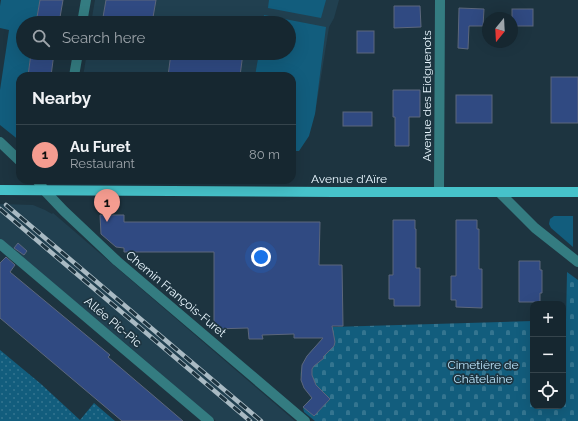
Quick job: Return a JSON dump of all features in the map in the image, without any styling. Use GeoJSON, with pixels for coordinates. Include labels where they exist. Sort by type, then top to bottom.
{"type":"FeatureCollection","features":[{"type":"Feature","properties":{"kind":"main road","name":"Avenue d'Aïre"},"geometry":{"type":"LineString","coordinates":[[0,190],[578,192]]}},
{"type":"Feature","properties":{"kind":"street"},"geometry":{"type":"LineString","coordinates":[[83,16],[86,0]]}},
{"type":"Feature","properties":{"kind":"street","name":"Avenue des Eidguenots"},"geometry":{"type":"LineString","coordinates":[[439,192],[440,0]]}},
{"type":"Feature","properties":{"kind":"street"},"geometry":{"type":"LineString","coordinates":[[75,72],[77,60]]}},
{"type":"Feature","properties":{"kind":"street"},"geometry":{"type":"LineString","coordinates":[[0,142],[16,157]]}},
{"type":"Feature","properties":{"kind":"street","name":"Chemin François-Furet"},"geometry":{"type":"LineString","coordinates":[[40,184],[64,211],[117,261],[305,421]]}},
{"type":"Feature","properties":{"kind":"street"},"geometry":{"type":"LineString","coordinates":[[499,192],[535,228],[578,262]]}},
{"type":"Feature","properties":{"kind":"street","name":"Allée Pic-Pic"},"geometry":{"type":"LineString","coordinates":[[0,244],[209,421]]}},
{"type":"Feature","properties":{"kind":"shaded area"},"geometry":{"type":"Polygon","coordinates":[[[95,0],[339,0],[334,18],[329,27],[315,114],[296,83],[296,72],[84,72],[86,60],[296,60],[296,16],[92,16],[95,0]]]}},
{"type":"Feature","properties":{"kind":"shaded area"},"geometry":{"type":"Polygon","coordinates":[[[0,204],[33,205],[52,214],[53,213],[295,421],[216,421],[0,239],[0,204]]]}},
{"type":"Feature","properties":{"kind":"green space"},"geometry":{"type":"Polygon","coordinates":[[[1,0],[40,0],[37,16],[16,16],[16,60],[30,60],[29,72],[16,72],[16,138],[0,125],[0,90],[9,30],[0,28],[1,0]]]}},
{"type":"Feature","properties":{"kind":"green space"},"geometry":{"type":"Polygon","coordinates":[[[269,0],[326,0],[321,18],[268,8],[269,0]]]}},
{"type":"Feature","properties":{"kind":"green space"},"geometry":{"type":"Polygon","coordinates":[[[296,21],[326,27],[315,114],[309,136],[299,151],[296,151],[296,72],[256,72],[258,60],[296,60],[296,21]]]}},
{"type":"Feature","properties":{"kind":"green space"},"geometry":{"type":"Polygon","coordinates":[[[554,216],[573,216],[573,247],[551,228],[549,224],[550,219],[554,216]]]}},
{"type":"Feature","properties":{"kind":"green space","name":"Cimetière de Châtelaine"},"geometry":{"type":"Polygon","coordinates":[[[567,272],[578,280],[578,421],[315,421],[304,412],[303,407],[312,397],[302,381],[302,367],[308,354],[314,348],[315,349],[331,327],[530,321],[530,409],[566,409],[567,272]]]}},
{"type":"Feature","properties":{"kind":"green space"},"geometry":{"type":"Polygon","coordinates":[[[0,350],[41,384],[80,420],[94,403],[115,421],[0,421],[0,350]]]}},
{"type":"Feature","properties":{"kind":"building"},"geometry":{"type":"Polygon","coordinates":[[[40,0],[63,0],[60,16],[37,16],[40,0]]]}},
{"type":"Feature","properties":{"kind":"building"},"geometry":{"type":"Polygon","coordinates":[[[106,0],[156,0],[153,16],[103,16],[106,0]]]}},
{"type":"Feature","properties":{"kind":"building"},"geometry":{"type":"Polygon","coordinates":[[[394,6],[420,6],[421,27],[394,28],[394,6]]]}},
{"type":"Feature","properties":{"kind":"building"},"geometry":{"type":"Polygon","coordinates":[[[459,8],[484,9],[484,12],[482,12],[482,26],[469,26],[468,49],[458,48],[459,8]]]}},
{"type":"Feature","properties":{"kind":"building"},"geometry":{"type":"Polygon","coordinates":[[[512,9],[533,9],[533,26],[518,26],[518,12],[512,12],[512,9]]]}},
{"type":"Feature","properties":{"kind":"building"},"geometry":{"type":"Polygon","coordinates":[[[357,31],[374,31],[374,53],[357,53],[357,31]]]}},
{"type":"Feature","properties":{"kind":"building"},"geometry":{"type":"Polygon","coordinates":[[[30,60],[53,60],[52,72],[29,72],[30,60]]]}},
{"type":"Feature","properties":{"kind":"building"},"geometry":{"type":"Polygon","coordinates":[[[170,60],[242,60],[241,72],[169,72],[170,60]]]}},
{"type":"Feature","properties":{"kind":"building"},"geometry":{"type":"Polygon","coordinates":[[[551,77],[578,77],[578,123],[551,123],[551,77]]]}},
{"type":"Feature","properties":{"kind":"building"},"geometry":{"type":"Polygon","coordinates":[[[393,90],[420,90],[420,117],[409,117],[409,146],[395,146],[393,90]]]}},
{"type":"Feature","properties":{"kind":"building"},"geometry":{"type":"Polygon","coordinates":[[[456,95],[492,95],[492,123],[456,123],[456,95]]]}},
{"type":"Feature","properties":{"kind":"building"},"geometry":{"type":"Polygon","coordinates":[[[343,112],[372,112],[372,126],[343,126],[343,112]]]}},
{"type":"Feature","properties":{"kind":"building"},"geometry":{"type":"Polygon","coordinates":[[[100,215],[124,215],[124,222],[320,222],[319,265],[342,265],[343,326],[332,326],[335,342],[334,346],[312,369],[312,375],[316,385],[330,399],[314,416],[303,407],[312,398],[304,388],[301,380],[302,365],[307,356],[323,338],[294,338],[294,334],[262,335],[263,339],[249,339],[248,328],[214,329],[214,252],[124,252],[124,248],[116,247],[101,234],[100,215]]]}},
{"type":"Feature","properties":{"kind":"building"},"geometry":{"type":"Polygon","coordinates":[[[393,220],[415,220],[416,268],[420,268],[420,306],[394,306],[394,299],[389,299],[389,275],[393,275],[393,220]]]}},
{"type":"Feature","properties":{"kind":"building"},"geometry":{"type":"Polygon","coordinates":[[[456,220],[477,220],[477,229],[479,229],[479,269],[482,269],[482,308],[456,307],[456,300],[451,300],[451,276],[456,276],[456,220]]]}},
{"type":"Feature","properties":{"kind":"building"},"geometry":{"type":"Polygon","coordinates":[[[18,243],[27,251],[24,255],[14,248],[18,243]]]}},
{"type":"Feature","properties":{"kind":"building"},"geometry":{"type":"Polygon","coordinates":[[[6,257],[15,265],[10,272],[110,355],[108,357],[183,421],[122,421],[0,318],[0,263],[6,257]]]}},
{"type":"Feature","properties":{"kind":"building"},"geometry":{"type":"Polygon","coordinates":[[[519,261],[540,261],[540,270],[542,270],[542,293],[540,293],[540,301],[519,302],[519,261]]]}},
{"type":"Feature","properties":{"kind":"railway"},"geometry":{"type":"LineString","coordinates":[[6,205],[261,421]]}},
{"type":"Feature","properties":{"kind":"railway"},"geometry":{"type":"LineString","coordinates":[[0,209],[250,421]]}},
{"type":"Feature","properties":{"kind":"place","name":"Au Furet"},"geometry":{"type":"Point","coordinates":[107,222]}}]}
